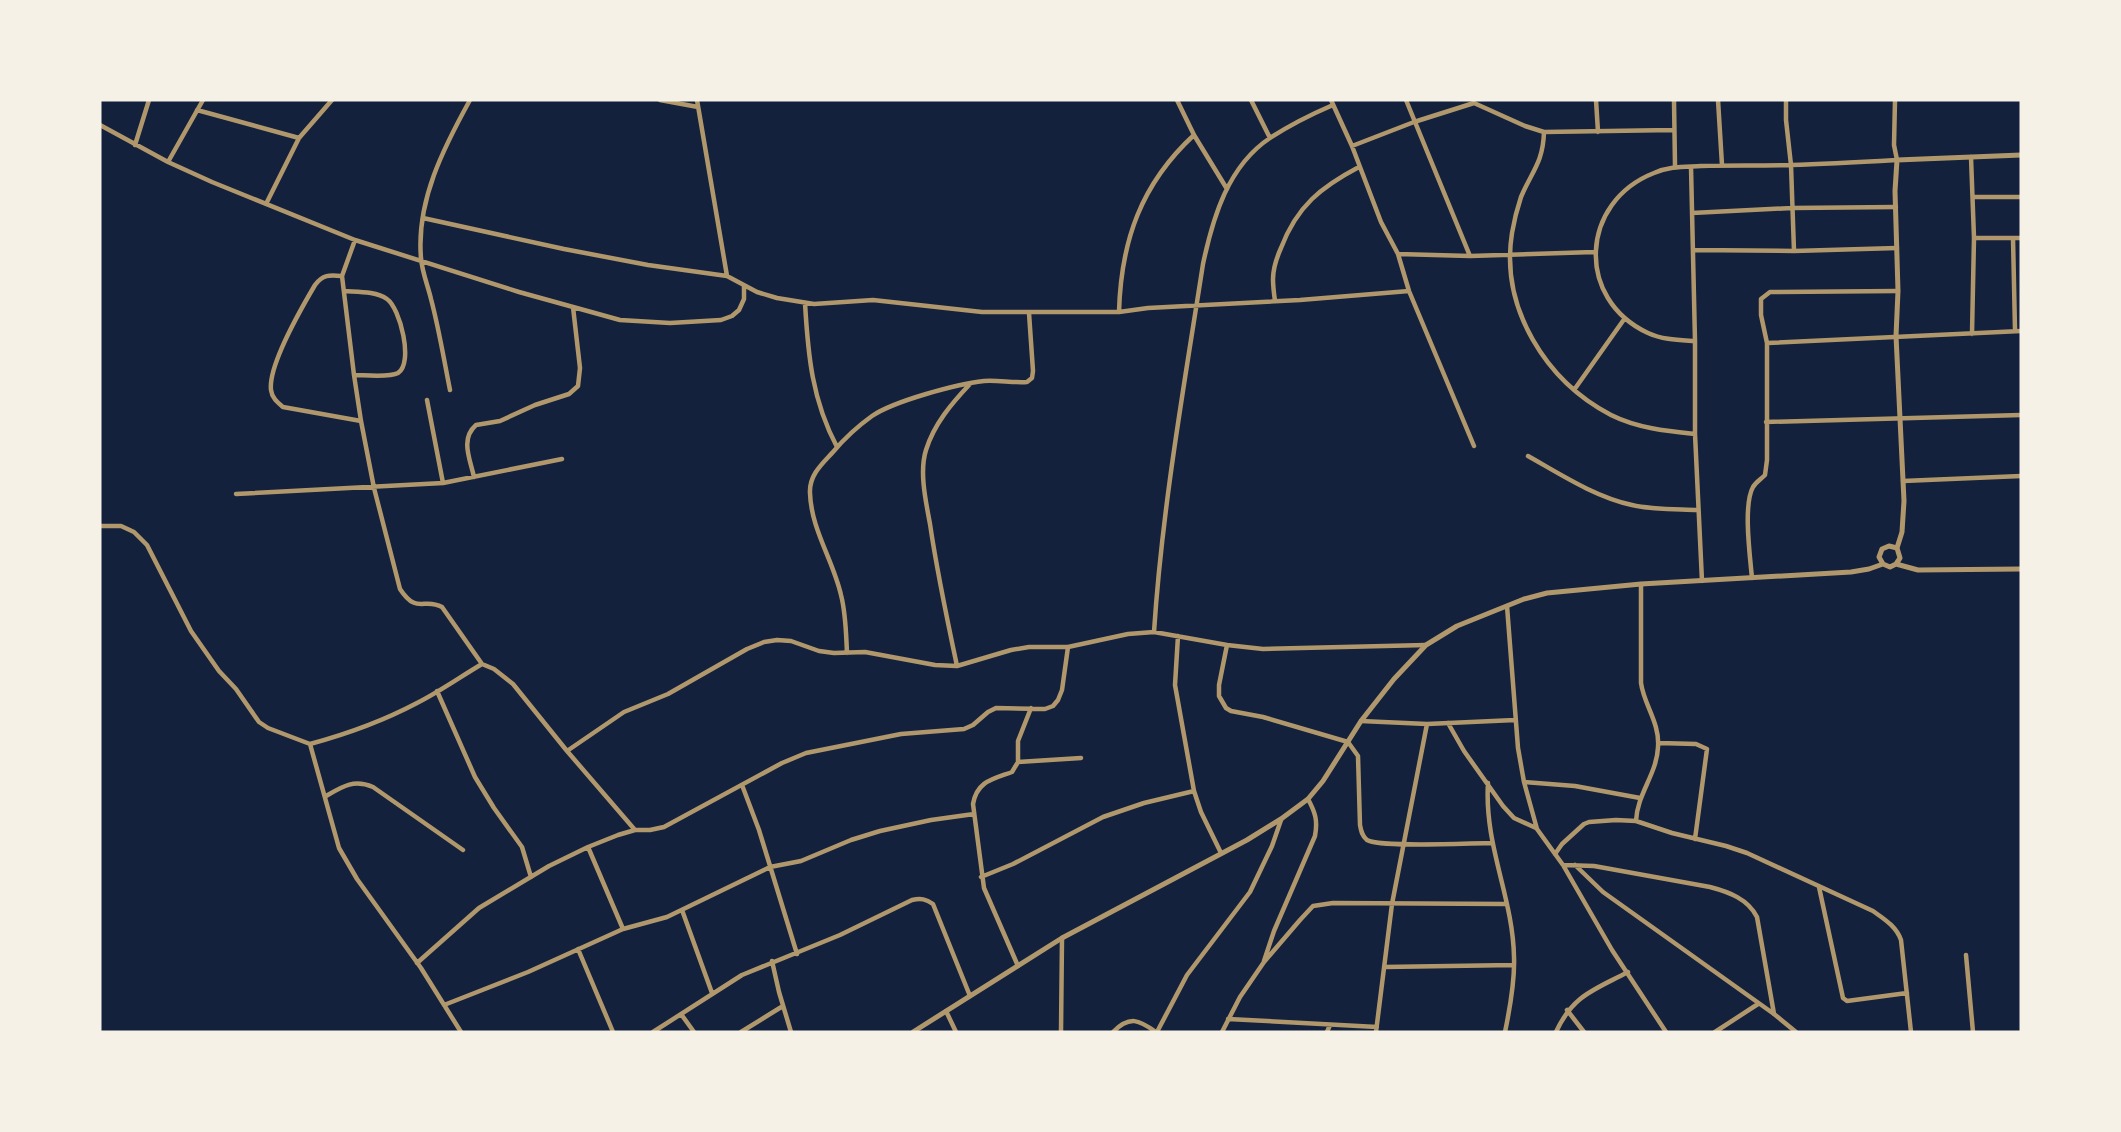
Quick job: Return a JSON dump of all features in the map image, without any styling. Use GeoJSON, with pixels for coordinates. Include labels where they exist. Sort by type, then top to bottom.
{"type":"FeatureCollection","features":[{"type":"Feature","properties":{"kind":"street"},"geometry":{"type":"LineString","coordinates":[[135,145],[149,100]]}},
{"type":"Feature","properties":{"kind":"street"},"geometry":{"type":"LineString","coordinates":[[168,162],[203,100]]}},
{"type":"Feature","properties":{"kind":"street"},"geometry":{"type":"LineString","coordinates":[[266,204],[299,138],[332,100]]}},
{"type":"Feature","properties":{"kind":"street"},"geometry":{"type":"LineString","coordinates":[[450,390],[432,300],[421,261],[421,233],[432,180],[470,100]]}},
{"type":"Feature","properties":{"kind":"street"},"geometry":{"type":"LineString","coordinates":[[660,100],[698,107]]}},
{"type":"Feature","properties":{"kind":"street"},"geometry":{"type":"LineString","coordinates":[[697,100],[727,276]]}},
{"type":"Feature","properties":{"kind":"street"},"geometry":{"type":"LineString","coordinates":[[1177,100],[1194,135],[1227,189]]}},
{"type":"Feature","properties":{"kind":"street"},"geometry":{"type":"LineString","coordinates":[[1251,100],[1270,138]]}},
{"type":"Feature","properties":{"kind":"street"},"geometry":{"type":"LineString","coordinates":[[1406,100],[1470,256]]}},
{"type":"Feature","properties":{"kind":"street"},"geometry":{"type":"LineString","coordinates":[[1596,100],[1598,132]]}},
{"type":"Feature","properties":{"kind":"street"},"geometry":{"type":"LineString","coordinates":[[1674,100],[1675,166]]}},
{"type":"Feature","properties":{"kind":"street"},"geometry":{"type":"LineString","coordinates":[[1718,100],[1722,165]]}},
{"type":"Feature","properties":{"kind":"street"},"geometry":{"type":"LineString","coordinates":[[1786,100],[1794,251]]}},
{"type":"Feature","properties":{"kind":"street"},"geometry":{"type":"LineString","coordinates":[[1895,100],[1898,290],[1896,336],[1903,519],[1897,548],[1900,558],[1890,567],[1883,564],[1879,557],[1882,549],[1889,546],[1897,548]]}},
{"type":"Feature","properties":{"kind":"street"},"geometry":{"type":"LineString","coordinates":[[1352,146],[1474,101],[1525,126],[1545,132],[1674,130]]}},
{"type":"Feature","properties":{"kind":"street"},"geometry":{"type":"LineString","coordinates":[[1154,632],[1168,502],[1209,234],[1227,189],[1244,162],[1270,138],[1332,102],[1381,222],[1398,254],[1409,291],[1474,446]]}},
{"type":"Feature","properties":{"kind":"street"},"geometry":{"type":"LineString","coordinates":[[197,110],[299,138]]}},
{"type":"Feature","properties":{"kind":"street"},"geometry":{"type":"LineString","coordinates":[[100,125],[168,162],[355,240],[620,320],[701,323],[721,320],[739,310],[744,299],[744,286]]}},
{"type":"Feature","properties":{"kind":"street"},"geometry":{"type":"LineString","coordinates":[[1545,132],[1539,163],[1521,198],[1512,237],[1511,254],[1516,297],[1525,328],[1553,369],[1574,390],[1605,411],[1646,427],[1695,433]]}},
{"type":"Feature","properties":{"kind":"street"},"geometry":{"type":"LineString","coordinates":[[1119,312],[1120,279],[1131,229],[1162,170],[1177,150],[1194,135]]}},
{"type":"Feature","properties":{"kind":"street"},"geometry":{"type":"LineString","coordinates":[[1695,341],[1659,337],[1647,332],[1625,318],[1605,295],[1600,282],[1594,252],[1603,220],[1613,202],[1636,182],[1675,166],[1791,165],[2021,155]]}},
{"type":"Feature","properties":{"kind":"street"},"geometry":{"type":"LineString","coordinates":[[1971,158],[1974,238],[1972,334]]}},
{"type":"Feature","properties":{"kind":"street"},"geometry":{"type":"LineString","coordinates":[[1275,301],[1273,280],[1277,257],[1295,219],[1320,191],[1359,167]]}},
{"type":"Feature","properties":{"kind":"street"},"geometry":{"type":"LineString","coordinates":[[1691,167],[1695,433],[1702,580]]}},
{"type":"Feature","properties":{"kind":"street"},"geometry":{"type":"LineString","coordinates":[[1973,197],[2021,197]]}},
{"type":"Feature","properties":{"kind":"street"},"geometry":{"type":"LineString","coordinates":[[1692,213],[1896,207]]}},
{"type":"Feature","properties":{"kind":"street"},"geometry":{"type":"LineString","coordinates":[[424,218],[588,254],[727,276],[744,286],[777,298],[805,303],[890,301],[951,310],[1119,312],[1409,291]]}},
{"type":"Feature","properties":{"kind":"street"},"geometry":{"type":"LineString","coordinates":[[1974,238],[2021,238]]}},
{"type":"Feature","properties":{"kind":"street"},"geometry":{"type":"LineString","coordinates":[[1767,343],[2018,330],[2012,238]]}},
{"type":"Feature","properties":{"kind":"street"},"geometry":{"type":"LineString","coordinates":[[355,240],[342,276],[354,375],[374,488],[400,589],[411,602],[419,605],[436,603],[442,607],[482,664],[494,668],[513,684],[635,830]]}},
{"type":"Feature","properties":{"kind":"street"},"geometry":{"type":"LineString","coordinates":[[1693,250],[1897,248]]}},
{"type":"Feature","properties":{"kind":"street"},"geometry":{"type":"LineString","coordinates":[[1398,254],[1470,256],[1594,252]]}},
{"type":"Feature","properties":{"kind":"street"},"geometry":{"type":"LineString","coordinates":[[342,276],[328,275],[320,278],[315,285],[282,348],[270,387],[276,402],[283,407],[361,421]]}},
{"type":"Feature","properties":{"kind":"street"},"geometry":{"type":"LineString","coordinates":[[1752,578],[1748,503],[1751,489],[1765,475],[1767,460],[1767,343],[1761,315],[1761,299],[1770,292],[1898,290]]}},
{"type":"Feature","properties":{"kind":"street"},"geometry":{"type":"LineString","coordinates":[[344,291],[380,295],[388,299],[398,315],[405,346],[404,366],[399,373],[354,375]]}},
{"type":"Feature","properties":{"kind":"street"},"geometry":{"type":"LineString","coordinates":[[805,303],[808,347],[816,393],[825,423],[837,447]]}},
{"type":"Feature","properties":{"kind":"street"},"geometry":{"type":"LineString","coordinates":[[474,477],[466,443],[467,436],[476,425],[500,421],[535,405],[569,394],[578,386],[580,368],[573,307]]}},
{"type":"Feature","properties":{"kind":"street"},"geometry":{"type":"LineString","coordinates":[[847,653],[842,595],[817,533],[810,481],[837,447],[874,415],[899,404],[970,384],[986,381],[1027,382],[1032,379],[1029,313]]}},
{"type":"Feature","properties":{"kind":"street"},"geometry":{"type":"LineString","coordinates":[[1574,390],[1625,318]]}},
{"type":"Feature","properties":{"kind":"street"},"geometry":{"type":"LineString","coordinates":[[957,667],[938,579],[924,476],[925,452],[951,405],[970,384]]}},
{"type":"Feature","properties":{"kind":"street"},"geometry":{"type":"LineString","coordinates":[[426,400],[443,483]]}},
{"type":"Feature","properties":{"kind":"street"},"geometry":{"type":"LineString","coordinates":[[1766,422],[2021,415]]}},
{"type":"Feature","properties":{"kind":"street"},"geometry":{"type":"LineString","coordinates":[[1528,456],[1572,480],[1622,502],[1646,507],[1698,510]]}},
{"type":"Feature","properties":{"kind":"street"},"geometry":{"type":"LineString","coordinates":[[236,494],[443,483],[562,459]]}},
{"type":"Feature","properties":{"kind":"street"},"geometry":{"type":"LineString","coordinates":[[1903,481],[2021,476]]}},
{"type":"Feature","properties":{"kind":"street"},"geometry":{"type":"LineString","coordinates":[[100,526],[121,526],[134,532],[146,545],[191,631],[259,722],[310,744],[387,718],[482,664]]}},
{"type":"Feature","properties":{"kind":"street"},"geometry":{"type":"LineString","coordinates":[[914,1032],[1062,938],[1221,853],[1281,819],[1308,799],[1361,721],[1394,679],[1426,645],[1457,626],[1524,598],[1547,593],[1642,584],[1861,571],[1883,564]]}},
{"type":"Feature","properties":{"kind":"street"},"geometry":{"type":"LineString","coordinates":[[1896,564],[1918,570],[2021,569]]}},
{"type":"Feature","properties":{"kind":"street"},"geometry":{"type":"LineString","coordinates":[[1636,821],[1640,798],[1652,775],[1659,743],[1654,719],[1641,683],[1642,584]]}},
{"type":"Feature","properties":{"kind":"street"},"geometry":{"type":"LineString","coordinates":[[1507,606],[1515,720],[1524,782],[1537,829],[1563,865],[1666,1032]]}},
{"type":"Feature","properties":{"kind":"street"},"geometry":{"type":"LineString","coordinates":[[567,751],[624,712],[668,694],[730,657],[764,642],[777,640],[791,641],[819,650],[865,652],[935,666],[957,667],[1011,650],[1068,647],[1128,634],[1154,632],[1263,649],[1426,645]]}},
{"type":"Feature","properties":{"kind":"street"},"geometry":{"type":"LineString","coordinates":[[1178,636],[1175,685],[1194,791],[1221,853]]}},
{"type":"Feature","properties":{"kind":"street"},"geometry":{"type":"LineString","coordinates":[[1227,645],[1219,685],[1219,696],[1226,708],[1348,742],[1358,756],[1358,804],[1362,835],[1373,842],[1404,844],[1491,843]]}},
{"type":"Feature","properties":{"kind":"street"},"geometry":{"type":"LineString","coordinates":[[417,963],[479,908],[531,877],[588,847],[635,830],[664,827],[782,763],[806,753],[901,734],[964,729],[996,708],[1045,709],[1053,706],[1058,699],[1065,674],[1068,647]]}},
{"type":"Feature","properties":{"kind":"street"},"geometry":{"type":"LineString","coordinates":[[437,691],[475,777],[522,847],[531,877]]}},
{"type":"Feature","properties":{"kind":"street"},"geometry":{"type":"LineString","coordinates":[[1018,966],[990,905],[981,877],[974,796],[981,785],[1012,772],[1018,762],[1018,741],[1031,709]]}},
{"type":"Feature","properties":{"kind":"street"},"geometry":{"type":"LineString","coordinates":[[1361,721],[1448,723],[1515,720]]}},
{"type":"Feature","properties":{"kind":"street"},"geometry":{"type":"LineString","coordinates":[[1228,1020],[1376,1030],[1392,904],[1427,723]]}},
{"type":"Feature","properties":{"kind":"street"},"geometry":{"type":"LineString","coordinates":[[1448,723],[1464,751],[1514,818],[1537,829]]}},
{"type":"Feature","properties":{"kind":"street"},"geometry":{"type":"LineString","coordinates":[[1659,743],[1696,744],[1707,750],[1695,839]]}},
{"type":"Feature","properties":{"kind":"street"},"geometry":{"type":"LineString","coordinates":[[310,744],[339,848],[347,864],[417,963],[461,1032]]}},
{"type":"Feature","properties":{"kind":"street"},"geometry":{"type":"LineString","coordinates":[[1018,762],[1081,758]]}},
{"type":"Feature","properties":{"kind":"street"},"geometry":{"type":"LineString","coordinates":[[1524,782],[1575,786],[1640,798]]}},
{"type":"Feature","properties":{"kind":"street"},"geometry":{"type":"LineString","coordinates":[[326,796],[344,785],[364,783],[463,850]]}},
{"type":"Feature","properties":{"kind":"street"},"geometry":{"type":"LineString","coordinates":[[1488,783],[1486,811],[1506,904],[1514,957],[1505,1032]]}},
{"type":"Feature","properties":{"kind":"street"},"geometry":{"type":"LineString","coordinates":[[742,785],[797,954]]}},
{"type":"Feature","properties":{"kind":"street"},"geometry":{"type":"LineString","coordinates":[[981,877],[1013,864],[1103,817],[1144,803],[1194,791]]}},
{"type":"Feature","properties":{"kind":"street"},"geometry":{"type":"LineString","coordinates":[[1264,962],[1278,920],[1315,836],[1315,812],[1308,799]]}},
{"type":"Feature","properties":{"kind":"street"},"geometry":{"type":"LineString","coordinates":[[444,1005],[528,972],[623,929],[682,910],[770,867],[801,861],[851,840],[897,827],[974,814]]}},
{"type":"Feature","properties":{"kind":"street"},"geometry":{"type":"LineString","coordinates":[[1113,1032],[1123,1024],[1140,1021],[1157,1032],[1193,966],[1250,891],[1272,846],[1281,819]]}},
{"type":"Feature","properties":{"kind":"street"},"geometry":{"type":"LineString","coordinates":[[1555,854],[1573,834],[1589,822],[1636,821],[1746,853],[1873,911],[1898,932],[1902,946],[1911,1032]]}},
{"type":"Feature","properties":{"kind":"street"},"geometry":{"type":"LineString","coordinates":[[588,847],[623,929]]}},
{"type":"Feature","properties":{"kind":"street"},"geometry":{"type":"LineString","coordinates":[[1563,865],[1575,864],[1616,870],[1710,887],[1728,892],[1752,908],[1757,917],[1774,1014]]}},
{"type":"Feature","properties":{"kind":"street"},"geometry":{"type":"LineString","coordinates":[[1575,864],[1603,892],[1796,1032]]}},
{"type":"Feature","properties":{"kind":"street"},"geometry":{"type":"LineString","coordinates":[[1819,886],[1843,998],[1850,1001],[1907,993]]}},
{"type":"Feature","properties":{"kind":"street"},"geometry":{"type":"LineString","coordinates":[[653,1032],[742,975],[772,961],[797,954],[912,900],[927,900],[933,904],[970,996]]}},
{"type":"Feature","properties":{"kind":"street"},"geometry":{"type":"LineString","coordinates":[[1222,1032],[1240,997],[1264,962],[1313,906],[1333,903],[1506,904]]}},
{"type":"Feature","properties":{"kind":"street"},"geometry":{"type":"LineString","coordinates":[[682,910],[712,993]]}},
{"type":"Feature","properties":{"kind":"street"},"geometry":{"type":"LineString","coordinates":[[1062,938],[1062,1032]]}},
{"type":"Feature","properties":{"kind":"street"},"geometry":{"type":"LineString","coordinates":[[578,950],[612,1032]]}},
{"type":"Feature","properties":{"kind":"street"},"geometry":{"type":"LineString","coordinates":[[1966,955],[1970,1032]]}},
{"type":"Feature","properties":{"kind":"street"},"geometry":{"type":"LineString","coordinates":[[772,961],[791,1032]]}},
{"type":"Feature","properties":{"kind":"street"},"geometry":{"type":"LineString","coordinates":[[1384,967],[1514,965]]}},
{"type":"Feature","properties":{"kind":"street"},"geometry":{"type":"LineString","coordinates":[[1556,1032],[1567,1010],[1578,999],[1628,972]]}},
{"type":"Feature","properties":{"kind":"street"},"geometry":{"type":"LineString","coordinates":[[1715,1032],[1758,1004]]}},
{"type":"Feature","properties":{"kind":"street"},"geometry":{"type":"LineString","coordinates":[[741,1032],[783,1006]]}},
{"type":"Feature","properties":{"kind":"street"},"geometry":{"type":"LineString","coordinates":[[1567,1010],[1584,1032]]}},
{"type":"Feature","properties":{"kind":"street"},"geometry":{"type":"LineString","coordinates":[[946,1011],[956,1032]]}},
{"type":"Feature","properties":{"kind":"street"},"geometry":{"type":"LineString","coordinates":[[681,1013],[694,1032]]}},
{"type":"Feature","properties":{"kind":"street"},"geometry":{"type":"LineString","coordinates":[[1327,1032],[1329,1025]]}}]}
